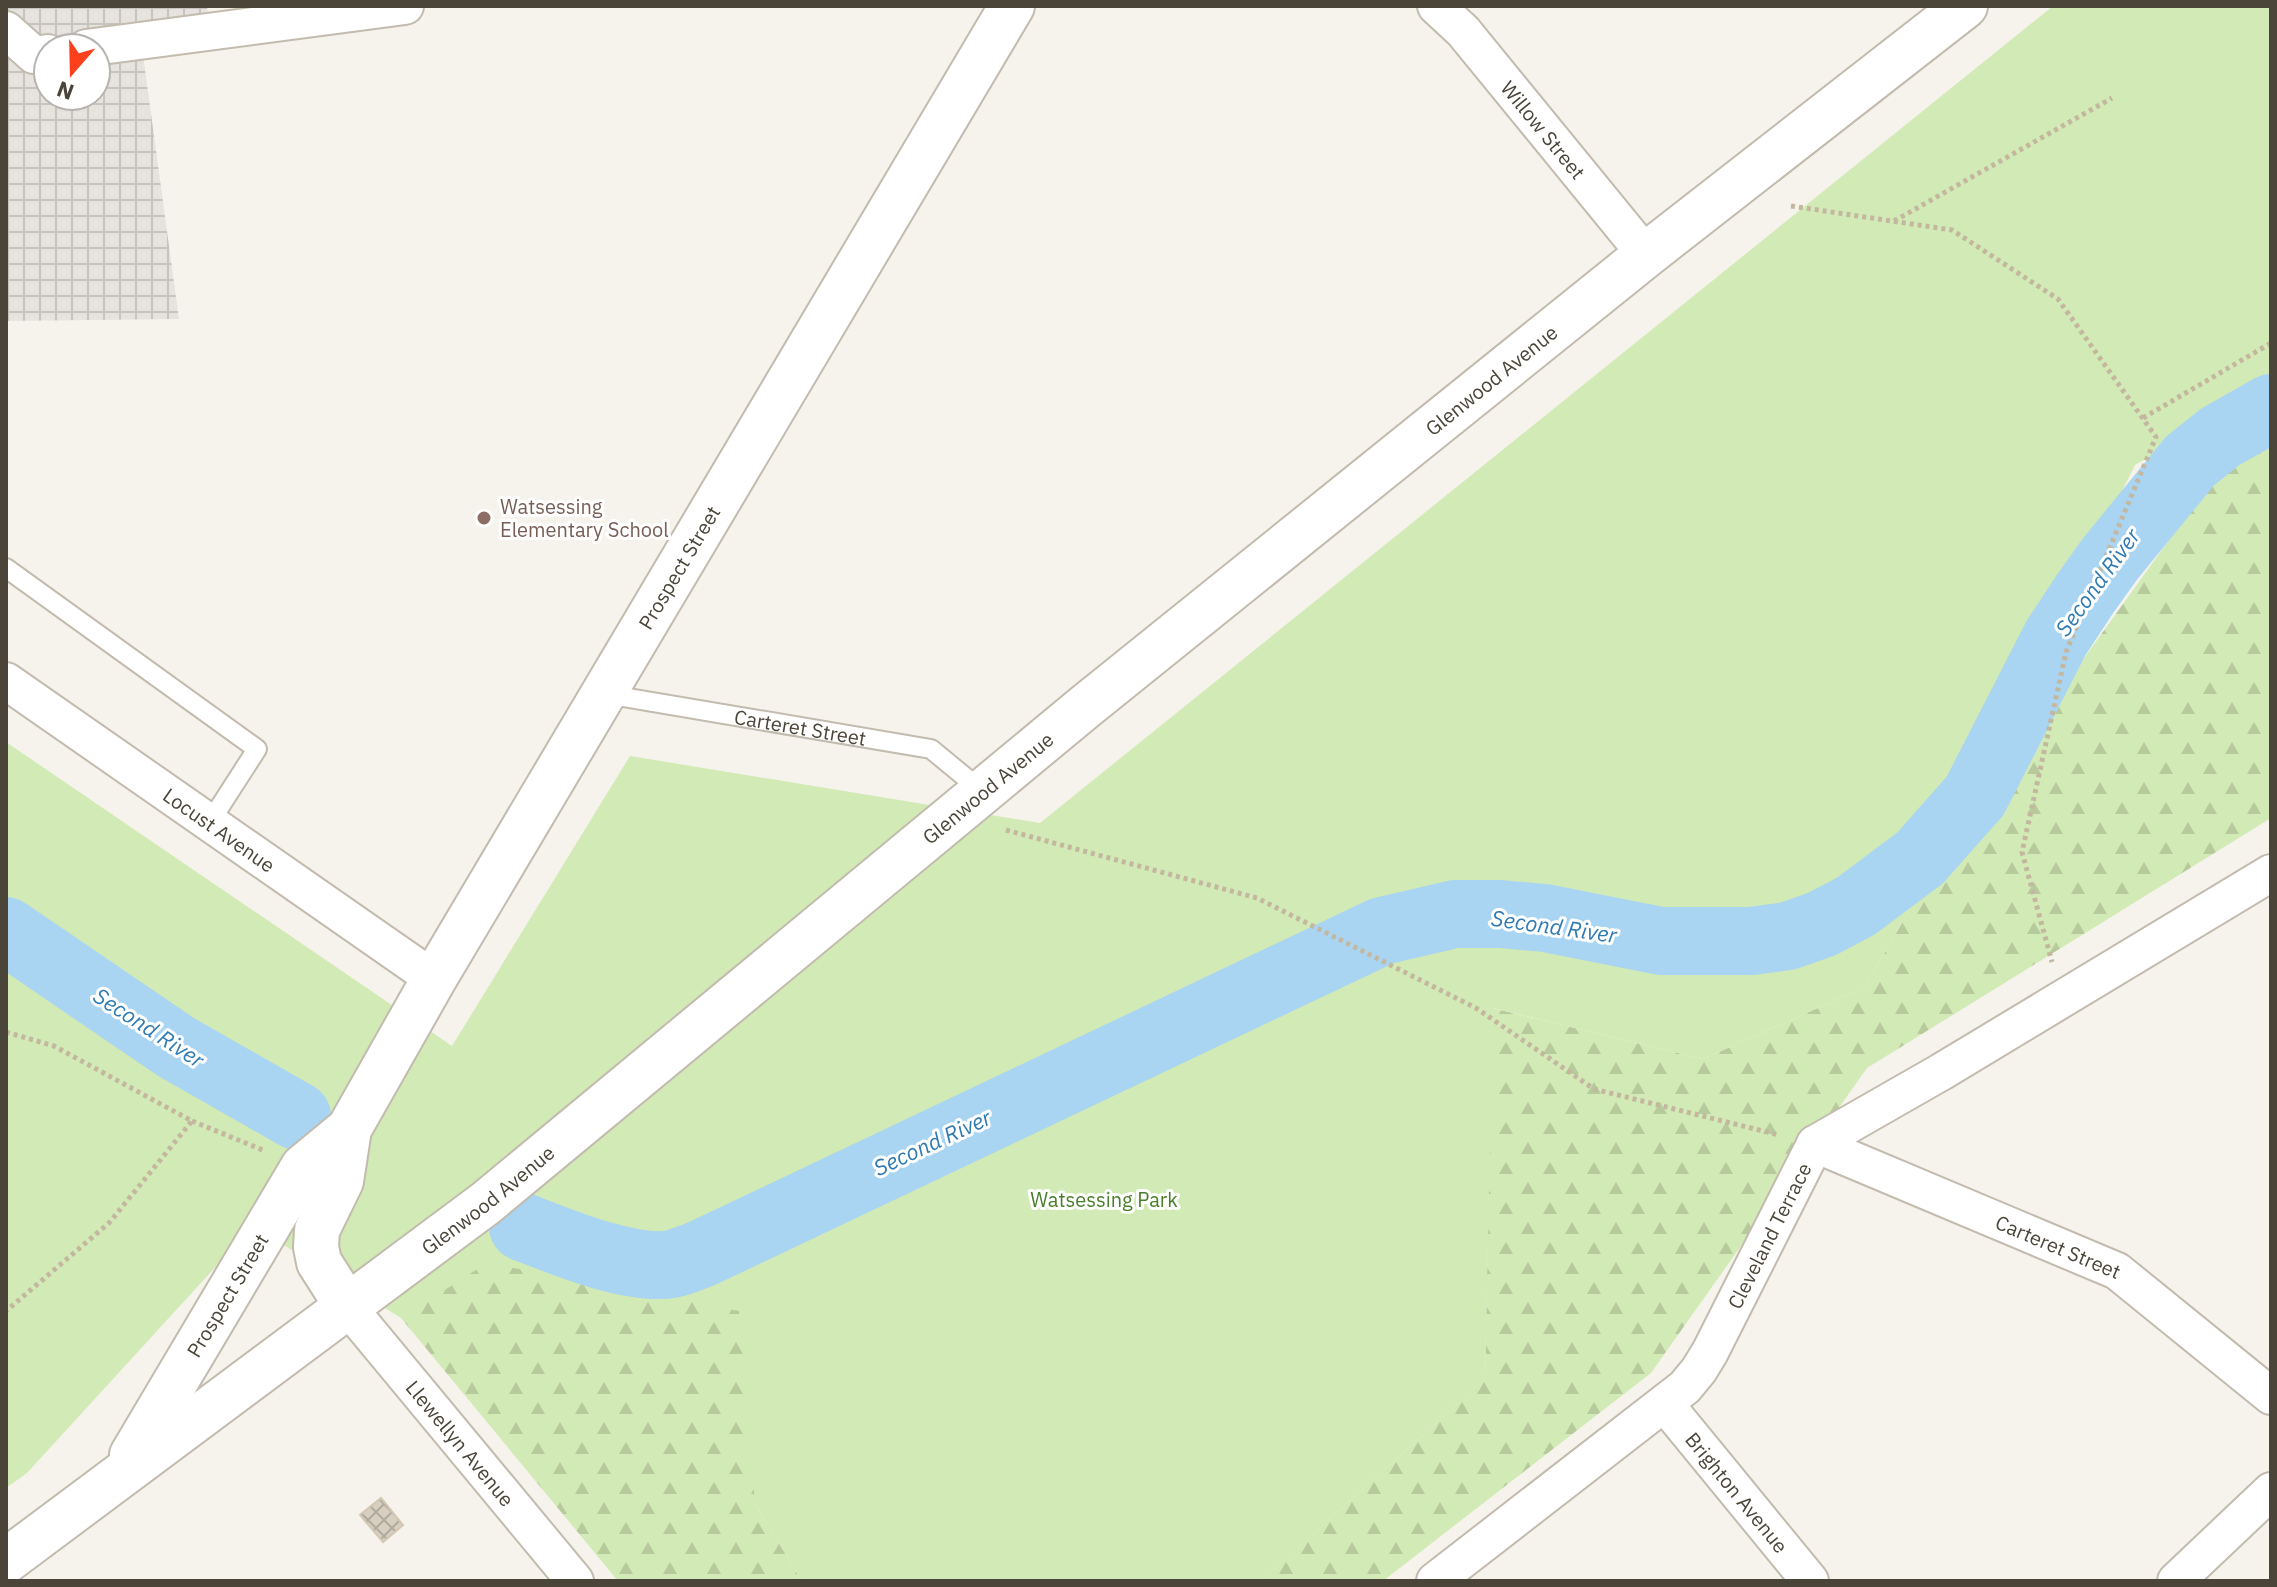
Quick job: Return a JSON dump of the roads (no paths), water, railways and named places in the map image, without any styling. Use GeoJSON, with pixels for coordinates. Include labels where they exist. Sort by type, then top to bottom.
{"type":"FeatureCollection","features":[{"type":"Feature","properties":{"kind":"street"},"geometry":{"type":"LineString","coordinates":[[112,43],[242,17],[405,6]]}},
{"type":"Feature","properties":{"kind":"street","name":"Prospect Street"},"geometry":{"type":"LineString","coordinates":[[347,1306],[319,1262],[316,1247],[317,1230],[341,1181],[349,1129],[434,979],[1012,6]]}},
{"type":"Feature","properties":{"kind":"street","name":"Willow Street"},"geometry":{"type":"LineString","coordinates":[[1436,6],[1463,31],[1646,255]]}},
{"type":"Feature","properties":{"kind":"street","name":"Glenwood Avenue"},"geometry":{"type":"LineString","coordinates":[[6,1561],[486,1203],[982,791],[1646,255],[1965,6]]}},
{"type":"Feature","properties":{"kind":"street"},"geometry":{"type":"LineString","coordinates":[[6,30],[32,53]]}},
{"type":"Feature","properties":{"kind":"street","name":"Locust Avenue"},"geometry":{"type":"LineString","coordinates":[[6,681],[434,979]]}},
{"type":"Feature","properties":{"kind":"street","name":"Cleveland Terrace"},"geometry":{"type":"LineString","coordinates":[[1435,1581],[1665,1404],[1699,1370],[1815,1144],[2271,873]]}},
{"type":"Feature","properties":{"kind":"street","name":"Prospect Street"},"geometry":{"type":"LineString","coordinates":[[120,1474],[303,1167],[349,1129]]}},
{"type":"Feature","properties":{"kind":"street","name":"Carteret Street"},"geometry":{"type":"LineString","coordinates":[[1815,1144],[2117,1271],[2271,1396]]}},
{"type":"Feature","properties":{"kind":"street","name":"Llewellyn Avenue"},"geometry":{"type":"LineString","coordinates":[[347,1306],[575,1581]]}},
{"type":"Feature","properties":{"kind":"street","name":"Brighton Avenue"},"geometry":{"type":"LineString","coordinates":[[1665,1404],[1810,1581]]}},
{"type":"Feature","properties":{"kind":"street"},"geometry":{"type":"LineString","coordinates":[[2176,1581],[2271,1491]]}},
{"type":"Feature","properties":{"kind":"lane"},"geometry":{"type":"LineString","coordinates":[[6,568],[257,749],[210,822]]}},
{"type":"Feature","properties":{"kind":"lane","name":"Carteret Street"},"geometry":{"type":"LineString","coordinates":[[603,694],[931,749],[982,791]]}},
{"type":"Feature","properties":{"kind":"waterway","name":"Second River"},"geometry":{"type":"LineString","coordinates":[[523,1227],[617,1259],[655,1265],[683,1261],[1382,931],[1455,914],[1500,914],[1545,918],[1661,941],[1751,941],[1788,936],[1822,924],[1856,906],[1920,858],[1975,796],[2056,638],[2110,559],[2190,461],[2220,437],[2271,408]]}},
{"type":"Feature","properties":{"kind":"waterway","name":"Second River"},"geometry":{"type":"LineString","coordinates":[[6,931],[176,1047],[297,1116]]}},
{"type":"Feature","properties":{"kind":"place","name":"Watsessing Elementary School"},"geometry":{"type":"Point","coordinates":[484,518]}},
{"type":"Feature","properties":{"kind":"park label","name":"Watsessing Park"},"geometry":{"type":"Point","coordinates":[1104,1199]}}]}
